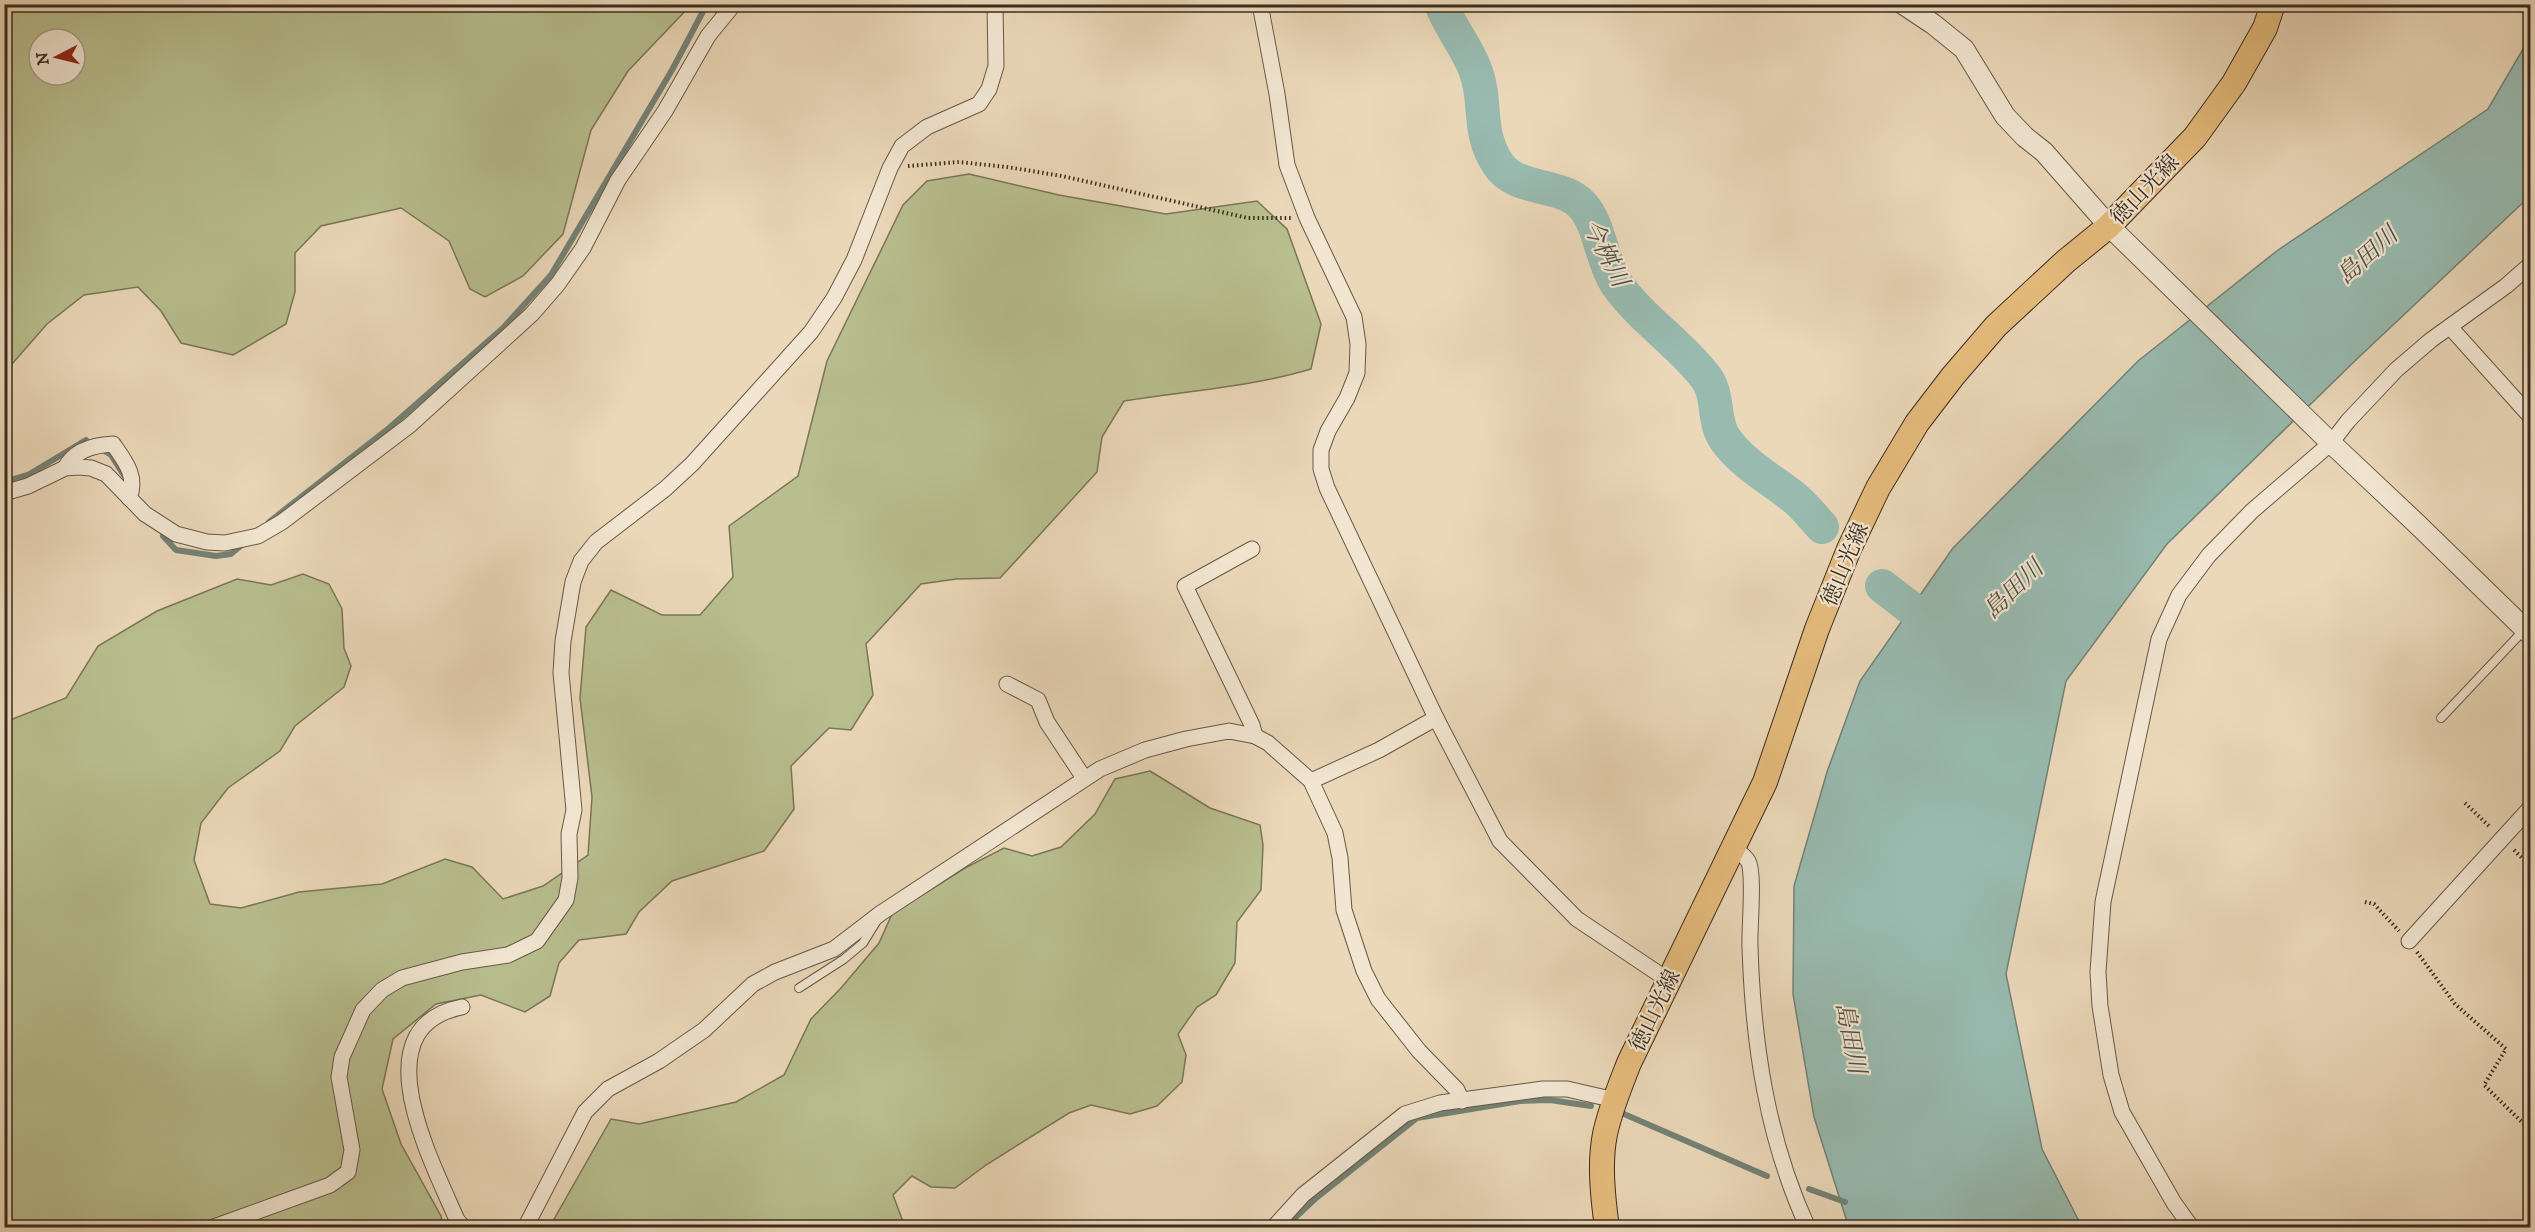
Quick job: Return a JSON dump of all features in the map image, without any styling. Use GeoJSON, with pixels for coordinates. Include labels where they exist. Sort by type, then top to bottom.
{"type":"FeatureCollection","features":[{"type":"Feature","properties":{"kind":"main road","name":"徳山光線"},"geometry":{"type":"LineString","coordinates":[[1607,1227],[1602,1172],[1605,1135],[1615,1100],[1629,1063],[1668,980],[1735,848],[1765,782],[1825,609],[1878,488],[1917,423],[1996,326],[2066,261],[2116,233],[2195,137],[2234,83],[2265,28],[2273,4]]}},
{"type":"Feature","properties":{"kind":"street"},"geometry":{"type":"LineString","coordinates":[[4,493],[28,486],[65,468],[91,468],[106,474],[145,514],[176,534],[207,542],[225,543],[258,536],[282,522],[410,425],[532,314],[558,284],[583,248],[618,180],[665,111],[708,36],[734,4]]}},
{"type":"Feature","properties":{"kind":"street"},"geometry":{"type":"LineString","coordinates":[[211,1227],[330,1185],[348,1172],[351,1150],[349,1127],[340,1097],[339,1077],[342,1057],[363,1010],[382,990],[402,978],[462,962],[508,955],[537,941],[566,900],[570,878],[569,834],[574,810],[561,673],[563,641],[573,582],[581,561],[596,542],[665,489],[692,464],[811,332],[834,298],[854,260],[890,168],[902,146],[927,127],[979,104],[989,90],[996,66],[995,4]]}},
{"type":"Feature","properties":{"kind":"street"},"geometry":{"type":"LineString","coordinates":[[1260,4],[1277,94],[1287,165],[1307,218],[1354,317],[1358,344],[1357,373],[1321,450],[1321,469],[1327,488],[1436,718],[1500,841],[1577,919],[1668,980]]}},
{"type":"Feature","properties":{"kind":"street"},"geometry":{"type":"LineString","coordinates":[[1903,4],[1964,49],[2006,116],[2025,137],[2044,152],[2116,233],[2528,632]]}},
{"type":"Feature","properties":{"kind":"street"},"geometry":{"type":"LineString","coordinates":[[2192,1227],[2174,1203],[2122,1112],[2111,1075],[2100,1006],[2098,972],[2103,902],[2159,639],[2179,595],[2209,555],[2245,518],[2331,443],[2348,421],[2396,370],[2530,265]]}},
{"type":"Feature","properties":{"kind":"street"},"geometry":{"type":"LineString","coordinates":[[2450,327],[2530,416]]}},
{"type":"Feature","properties":{"kind":"street"},"geometry":{"type":"LineString","coordinates":[[65,468],[70,458],[96,445],[113,444],[130,470],[133,488],[129,498]]}},
{"type":"Feature","properties":{"kind":"street"},"geometry":{"type":"LineString","coordinates":[[1252,549],[1185,586],[1252,725],[1255,736]]}},
{"type":"Feature","properties":{"kind":"street"},"geometry":{"type":"LineString","coordinates":[[1007,684],[1038,700],[1047,722],[1084,778]]}},
{"type":"Feature","properties":{"kind":"street"},"geometry":{"type":"LineString","coordinates":[[1311,781],[1379,750],[1436,718]]}},
{"type":"Feature","properties":{"kind":"street"},"geometry":{"type":"LineString","coordinates":[[525,1227],[585,1112],[608,1089],[659,1060],[704,1030],[753,984],[775,972],[834,949],[881,913],[1084,778],[1146,750],[1229,731],[1255,736],[1269,743],[1311,781],[1335,833],[1340,858],[1344,910],[1364,971],[1378,999],[1419,1051],[1457,1090],[1462,1101]]}},
{"type":"Feature","properties":{"kind":"street"},"geometry":{"type":"LineString","coordinates":[[2409,941],[2530,808]]}},
{"type":"Feature","properties":{"kind":"street"},"geometry":{"type":"LineString","coordinates":[[1735,848],[1748,861],[1752,881],[1749,922],[1751,981],[1760,1060],[1772,1130],[1785,1174],[1808,1227]]}},
{"type":"Feature","properties":{"kind":"street"},"geometry":{"type":"LineString","coordinates":[[462,1007],[446,1010],[426,1024],[414,1040],[408,1057],[411,1095],[419,1128],[457,1220],[464,1227]]}},
{"type":"Feature","properties":{"kind":"street"},"geometry":{"type":"LineString","coordinates":[[1274,1227],[1303,1195],[1405,1114],[1440,1103],[1543,1089],[1567,1089],[1615,1100]]}},
{"type":"Feature","properties":{"kind":"lane"},"geometry":{"type":"LineString","coordinates":[[2441,718],[2528,632]]}},
{"type":"Feature","properties":{"kind":"lane"},"geometry":{"type":"LineString","coordinates":[[799,988],[844,959],[863,943],[881,913]]}},
{"type":"Feature","properties":{"kind":"path"},"geometry":{"type":"LineString","coordinates":[[890,168],[959,162],[1007,167],[1062,176],[1248,218],[1307,218]]}},
{"type":"Feature","properties":{"kind":"path"},"geometry":{"type":"LineString","coordinates":[[2364,902],[2374,904],[2409,941],[2455,1004],[2506,1049],[2484,1085],[2530,1130]]}},
{"type":"Feature","properties":{"kind":"green space"},"geometry":{"type":"Polygon","coordinates":[[[5,4],[691,4],[628,71],[591,130],[563,234],[523,276],[485,297],[470,289],[449,241],[401,208],[321,226],[295,253],[295,292],[286,324],[233,355],[181,343],[161,311],[138,287],[84,295],[47,324],[5,372],[5,4]]]}},
{"type":"Feature","properties":{"kind":"green space"},"geometry":{"type":"Polygon","coordinates":[[[969,174],[1059,195],[1166,214],[1257,201],[1287,229],[1321,324],[1311,369],[1242,384],[1124,401],[1102,437],[1097,472],[1000,578],[956,579],[921,584],[866,644],[873,695],[851,730],[829,728],[791,766],[794,809],[764,851],[672,881],[639,912],[626,934],[579,940],[559,963],[550,996],[525,1012],[481,995],[436,1004],[393,1039],[382,1089],[401,1144],[441,1216],[443,1227],[5,1228],[5,722],[66,698],[98,646],[157,611],[237,579],[271,585],[303,574],[329,584],[342,609],[344,648],[351,666],[344,687],[295,726],[280,751],[228,788],[201,823],[194,860],[210,904],[241,908],[299,892],[382,884],[445,859],[472,867],[503,899],[543,886],[588,855],[592,797],[580,698],[586,627],[611,590],[662,615],[700,615],[733,577],[729,526],[798,476],[827,361],[903,205],[927,181],[969,174]]]}},
{"type":"Feature","properties":{"kind":"green space"},"geometry":{"type":"Polygon","coordinates":[[[1150,771],[1210,808],[1260,825],[1263,845],[1261,890],[1237,922],[1235,963],[1216,995],[1197,1007],[1178,1034],[1186,1055],[1182,1082],[1157,1106],[1130,1114],[1091,1105],[1069,1113],[986,1165],[955,1188],[931,1187],[912,1176],[893,1195],[905,1227],[549,1228],[611,1119],[639,1124],[736,1102],[784,1075],[811,1019],[879,943],[892,914],[965,868],[1004,848],[1032,856],[1061,847],[1095,814],[1115,779],[1150,771]]]}},
{"type":"Feature","properties":{"kind":"water","name":"島田川"},"geometry":{"type":"Polygon","coordinates":[[[2530,37],[2530,196],[2359,357],[2167,544],[2066,681],[2006,974],[2042,1149],[2082,1227],[1849,1228],[1814,1117],[1793,994],[1794,886],[1827,772],[1860,681],[1953,548],[2138,361],[2278,250],[2488,109],[2530,37]]]}},
{"type":"Feature","properties":{"kind":"waterway"},"geometry":{"type":"LineString","coordinates":[[269,522],[389,428],[503,328],[551,275],[672,70],[707,4]]}},
{"type":"Feature","properties":{"kind":"waterway","name":"今桝川"},"geometry":{"type":"LineString","coordinates":[[1441,4],[1475,69],[1481,93],[1484,128],[1491,152],[1498,164],[1516,179],[1563,193],[1582,205],[1593,222],[1616,283],[1636,308],[1694,363],[1709,382],[1718,424],[1725,439],[1740,457],[1797,500],[1822,527]]}},
{"type":"Feature","properties":{"kind":"waterway"},"geometry":{"type":"LineString","coordinates":[[4,482],[28,475],[86,440]]}},
{"type":"Feature","properties":{"kind":"waterway"},"geometry":{"type":"LineString","coordinates":[[102,449],[111,455],[125,477]]}},
{"type":"Feature","properties":{"kind":"waterway"},"geometry":{"type":"LineString","coordinates":[[163,536],[176,550],[216,556],[231,554],[243,544]]}},
{"type":"Feature","properties":{"kind":"waterway","name":"今桝川"},"geometry":{"type":"LineString","coordinates":[[1882,586],[1947,636]]}},
{"type":"Feature","properties":{"kind":"waterway"},"geometry":{"type":"LineString","coordinates":[[1284,1228],[1315,1199],[1417,1118],[1520,1101],[1550,1100],[1591,1106]]}},
{"type":"Feature","properties":{"kind":"waterway"},"geometry":{"type":"LineString","coordinates":[[1624,1114],[1767,1176]]}},
{"type":"Feature","properties":{"kind":"waterway"},"geometry":{"type":"LineString","coordinates":[[1809,1189],[1845,1202]]}}]}
